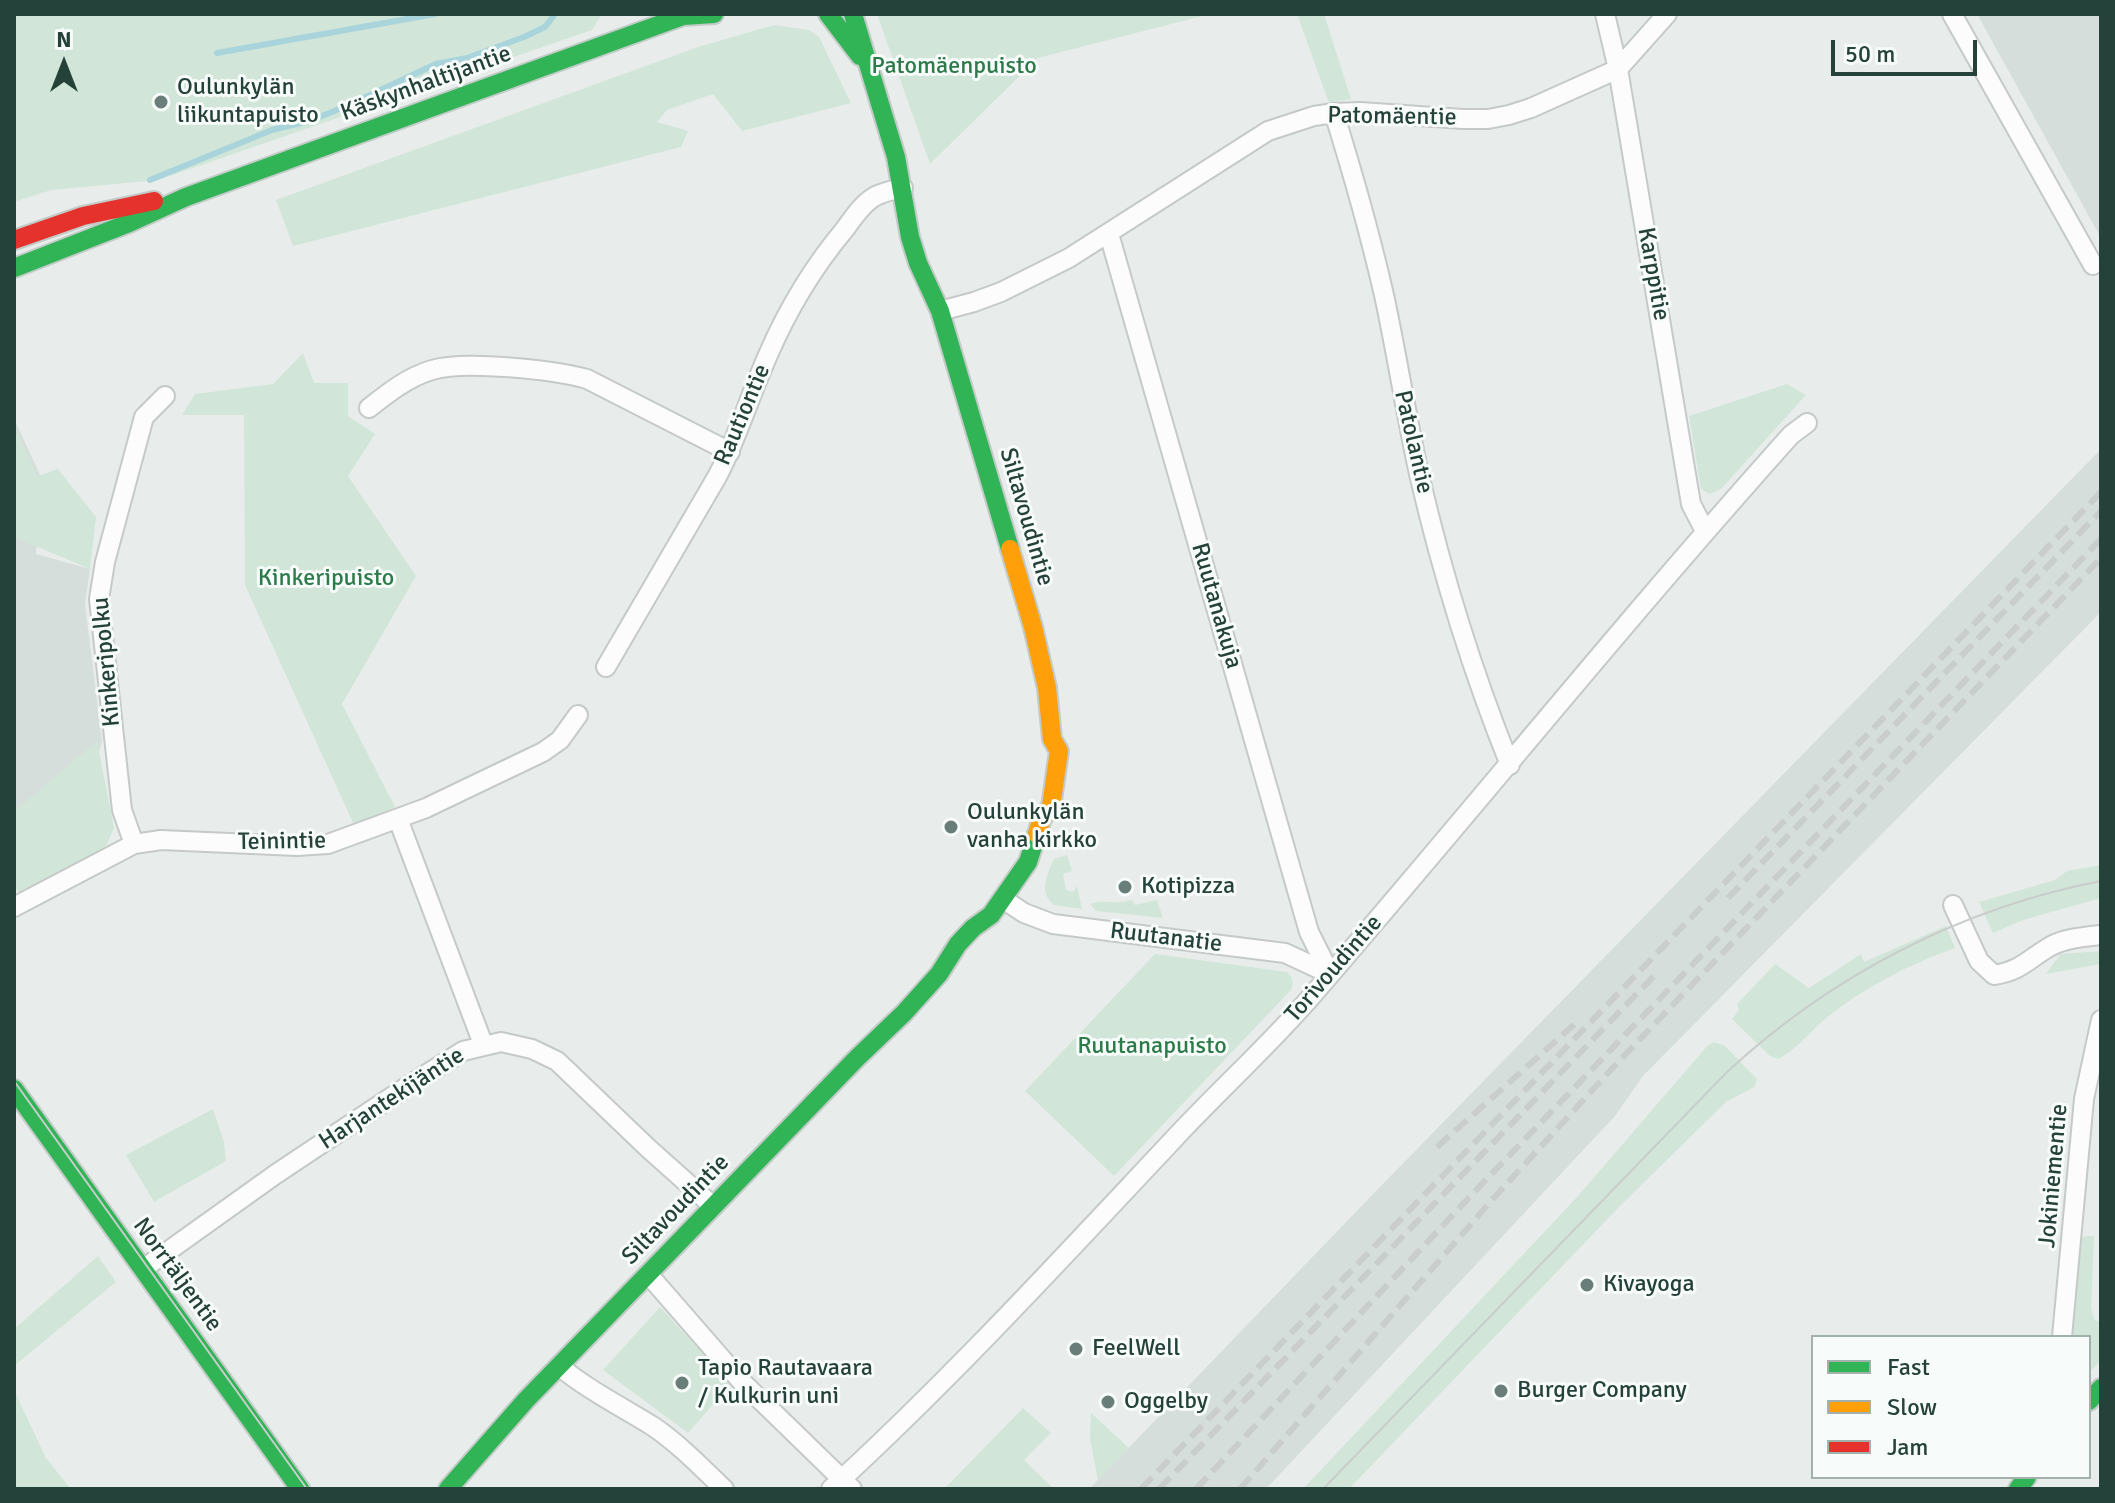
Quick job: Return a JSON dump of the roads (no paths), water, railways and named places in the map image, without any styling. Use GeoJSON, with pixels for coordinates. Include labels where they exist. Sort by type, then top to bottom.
{"type":"FeatureCollection","features":[{"type":"Feature","properties":{"kind":"main road","name":"Käskynhaltijantie"},"geometry":{"type":"LineString","coordinates":[[14,268],[186,197],[684,15],[714,14]]}},
{"type":"Feature","properties":{"kind":"main road","name":"Siltavoudintie"},"geometry":{"type":"LineString","coordinates":[[828,14],[866,62]]}},
{"type":"Feature","properties":{"kind":"main road","name":"Siltavoudintie"},"geometry":{"type":"LineString","coordinates":[[448,1487],[559,1366],[939,974],[958,944],[991,915],[1028,862],[1042,818],[1039,793],[1045,751],[1052,739],[1047,688],[1033,627],[940,311],[918,263],[904,211],[903,188],[885,114],[853,14]]}},
{"type":"Feature","properties":{"kind":"main road","name":"Käskynhaltijantie"},"geometry":{"type":"LineString","coordinates":[[14,240],[129,204],[186,197]]}},
{"type":"Feature","properties":{"kind":"main road","name":"Norrtäljentie"},"geometry":{"type":"LineString","coordinates":[[14,1089],[300,1489]]}},
{"type":"Feature","properties":{"kind":"street","name":"Karppitie"},"geometry":{"type":"LineString","coordinates":[[1605,14],[1618,69],[1691,504],[1705,531]]}},
{"type":"Feature","properties":{"kind":"street","name":"Patomäentie"},"geometry":{"type":"LineString","coordinates":[[940,311],[1001,292],[1069,258],[1268,131],[1334,113],[1488,119],[1531,108],[1618,69],[1667,14]]}},
{"type":"Feature","properties":{"kind":"street"},"geometry":{"type":"LineString","coordinates":[[1952,14],[2093,265]]}},
{"type":"Feature","properties":{"kind":"street","name":"Patolantie"},"geometry":{"type":"LineString","coordinates":[[1334,113],[1361,198],[1426,500],[1456,610],[1510,765]]}},
{"type":"Feature","properties":{"kind":"street","name":"Rautiontie"},"geometry":{"type":"LineString","coordinates":[[606,667],[700,510],[730,452],[783,324],[833,243],[873,197],[903,188]]}},
{"type":"Feature","properties":{"kind":"street","name":"Ruutanakuja"},"geometry":{"type":"LineString","coordinates":[[1109,234],[1309,932],[1330,974]]}},
{"type":"Feature","properties":{"kind":"street"},"geometry":{"type":"LineString","coordinates":[[369,408],[392,389],[443,367],[561,374],[587,379],[730,452]]}},
{"type":"Feature","properties":{"kind":"street","name":"Kinkeripolku"},"geometry":{"type":"LineString","coordinates":[[134,844],[122,810],[99,595],[144,417],[165,396]]}},
{"type":"Feature","properties":{"kind":"street","name":"Torivoudintie"},"geometry":{"type":"LineString","coordinates":[[842,1486],[1284,1027],[1510,765],[1705,531],[1791,435],[1807,423]]}},
{"type":"Feature","properties":{"kind":"street","name":"Teinintie"},"geometry":{"type":"LineString","coordinates":[[14,907],[134,844],[161,840],[297,846],[328,844],[398,819],[543,752],[560,740],[578,715]]}},
{"type":"Feature","properties":{"kind":"street"},"geometry":{"type":"LineString","coordinates":[[398,819],[483,1044]]}},
{"type":"Feature","properties":{"kind":"street","name":"Ruutanatie"},"geometry":{"type":"LineString","coordinates":[[1003,899],[1024,913],[1053,924],[1285,953],[1330,974]]}},
{"type":"Feature","properties":{"kind":"street"},"geometry":{"type":"LineString","coordinates":[[1953,905],[1979,961],[1994,975],[2023,967],[2052,945],[2101,935]]}},
{"type":"Feature","properties":{"kind":"street","name":"Jokiniementie"},"geometry":{"type":"LineString","coordinates":[[2062,1335],[2084,1099],[2101,1020]]}},
{"type":"Feature","properties":{"kind":"street","name":"Harjantekijäntie"},"geometry":{"type":"LineString","coordinates":[[143,1269],[276,1174],[463,1051],[501,1042],[516,1044],[557,1061],[713,1206]]}},
{"type":"Feature","properties":{"kind":"street"},"geometry":{"type":"LineString","coordinates":[[648,1274],[742,1382],[842,1486]]}},
{"type":"Feature","properties":{"kind":"street"},"geometry":{"type":"LineString","coordinates":[[559,1366],[682,1448],[724,1489]]}},
{"type":"Feature","properties":{"kind":"waterway"},"geometry":{"type":"LineString","coordinates":[[217,53],[435,14]]}},
{"type":"Feature","properties":{"kind":"waterway"},"geometry":{"type":"LineString","coordinates":[[150,180],[272,130],[309,121],[342,108],[436,64],[467,58],[524,37],[545,27],[555,14]]}},
{"type":"Feature","properties":{"kind":"tram line"},"geometry":{"type":"LineString","coordinates":[[1323,1489],[1726,1073],[1766,1038],[1853,977],[1948,928],[2049,893],[2101,881]]}},
{"type":"Feature","properties":{"kind":"tram line"},"geometry":{"type":"LineString","coordinates":[[14,1081],[307,1489]]}},
{"type":"Feature","properties":{"kind":"railway"},"geometry":{"type":"LineString","coordinates":[[1141,1489],[2101,492]]}},
{"type":"Feature","properties":{"kind":"railway"},"geometry":{"type":"LineString","coordinates":[[1728,898],[2101,511]]}},
{"type":"Feature","properties":{"kind":"railway"},"geometry":{"type":"LineString","coordinates":[[1196,1489],[1479,1187],[2101,539]]}},
{"type":"Feature","properties":{"kind":"railway"},"geometry":{"type":"LineString","coordinates":[[1240,1489],[1492,1200],[1620,1060],[2101,558]]}},
{"type":"Feature","properties":{"kind":"railway"},"geometry":{"type":"LineString","coordinates":[[1159,1489],[1656,974]]}},
{"type":"Feature","properties":{"kind":"railway"},"geometry":{"type":"LineString","coordinates":[[1437,1147],[1577,1022]]}},
{"type":"Feature","properties":{"kind":"place","name":"Oulunkylän liikuntapuisto"},"geometry":{"type":"Point","coordinates":[161,102]}},
{"type":"Feature","properties":{"kind":"place","name":"Oulunkylän vanha kirkko"},"geometry":{"type":"Point","coordinates":[951,827]}},
{"type":"Feature","properties":{"kind":"place","name":"Kotipizza"},"geometry":{"type":"Point","coordinates":[1125,887]}},
{"type":"Feature","properties":{"kind":"place","name":"Kivayoga"},"geometry":{"type":"Point","coordinates":[1587,1285]}},
{"type":"Feature","properties":{"kind":"place","name":"FeelWell"},"geometry":{"type":"Point","coordinates":[1076,1349]}},
{"type":"Feature","properties":{"kind":"place","name":"Tapio Rautavaara / Kulkurin uni"},"geometry":{"type":"Point","coordinates":[682,1383]}},
{"type":"Feature","properties":{"kind":"place","name":"Burger Company"},"geometry":{"type":"Point","coordinates":[1501,1391]}},
{"type":"Feature","properties":{"kind":"place","name":"Oggelby"},"geometry":{"type":"Point","coordinates":[1108,1402]}},
{"type":"Feature","properties":{"kind":"park label","name":"Patomäenpuisto"},"geometry":{"type":"Point","coordinates":[954,67]}},
{"type":"Feature","properties":{"kind":"park label","name":"Kinkeripuisto"},"geometry":{"type":"Point","coordinates":[326,579]}},
{"type":"Feature","properties":{"kind":"park label","name":"Ruutanapuisto"},"geometry":{"type":"Point","coordinates":[1152,1047]}}]}
